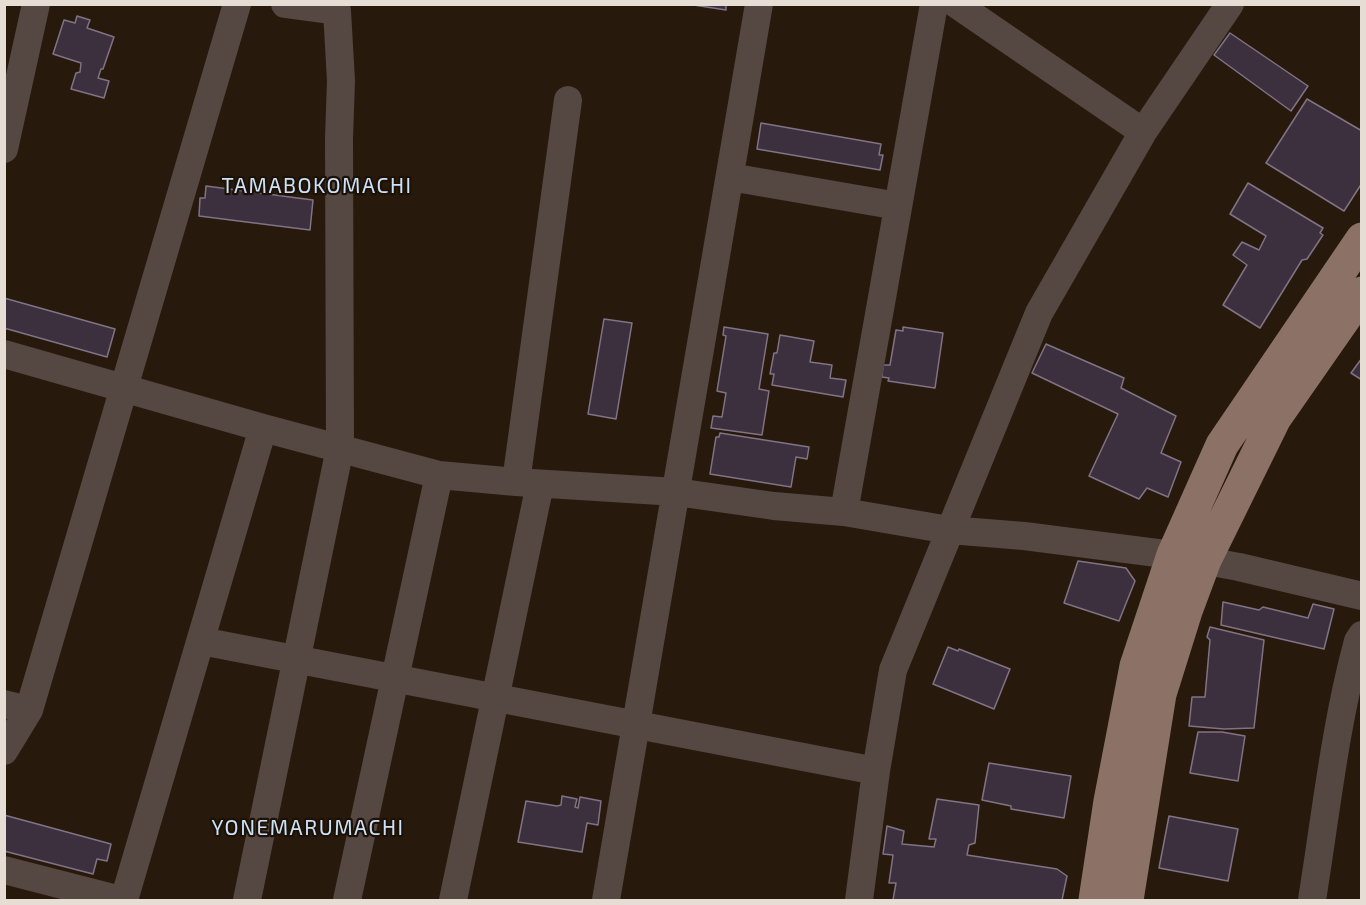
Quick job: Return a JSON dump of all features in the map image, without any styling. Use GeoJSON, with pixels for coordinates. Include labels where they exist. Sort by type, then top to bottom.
{"type":"FeatureCollection","features":[{"type":"Feature","properties":{"kind":"main road"},"geometry":{"type":"LineString","coordinates":[[1095,900],[1110,801],[1136,666],[1173,555],[1222,446],[1362,238]]}},
{"type":"Feature","properties":{"kind":"main road"},"geometry":{"type":"LineString","coordinates":[[1127,900],[1160,694],[1205,560],[1275,418],[1362,293]]}},
{"type":"Feature","properties":{"kind":"street"},"geometry":{"type":"LineString","coordinates":[[4,149],[36,4]]}},
{"type":"Feature","properties":{"kind":"street"},"geometry":{"type":"LineString","coordinates":[[4,751],[124,388],[237,4]]}},
{"type":"Feature","properties":{"kind":"street"},"geometry":{"type":"LineString","coordinates":[[247,900],[340,448],[339,138],[341,81],[337,11],[285,4]]}},
{"type":"Feature","properties":{"kind":"street"},"geometry":{"type":"LineString","coordinates":[[606,900],[759,4]]}},
{"type":"Feature","properties":{"kind":"street"},"geometry":{"type":"LineString","coordinates":[[844,512],[934,4]]}},
{"type":"Feature","properties":{"kind":"street"},"geometry":{"type":"LineString","coordinates":[[956,4],[1143,132]]}},
{"type":"Feature","properties":{"kind":"street"},"geometry":{"type":"LineString","coordinates":[[859,900],[876,771],[893,670],[1038,313],[1143,132],[1230,4]]}},
{"type":"Feature","properties":{"kind":"street"},"geometry":{"type":"LineString","coordinates":[[453,900],[495,698],[528,483],[568,100]]}},
{"type":"Feature","properties":{"kind":"street"},"geometry":{"type":"LineString","coordinates":[[730,177],[898,206]]}},
{"type":"Feature","properties":{"kind":"street"},"geometry":{"type":"LineString","coordinates":[[4,354],[263,428],[439,475],[676,492],[774,506],[844,512],[949,530],[1024,536],[1173,555],[1205,560],[1362,596]]}},
{"type":"Feature","properties":{"kind":"street"},"geometry":{"type":"LineString","coordinates":[[4,870],[122,900],[263,428]]}},
{"type":"Feature","properties":{"kind":"street"},"geometry":{"type":"LineString","coordinates":[[346,900],[439,475]]}},
{"type":"Feature","properties":{"kind":"street"},"geometry":{"type":"LineString","coordinates":[[1312,900],[1346,686],[1358,641],[1362,635]]}},
{"type":"Feature","properties":{"kind":"street"},"geometry":{"type":"LineString","coordinates":[[201,641],[876,771]]}},
{"type":"Feature","properties":{"kind":"building"},"geometry":{"type":"Polygon","coordinates":[[[687,4],[726,4],[726,10],[687,4]]]}},
{"type":"Feature","properties":{"kind":"building"},"geometry":{"type":"Polygon","coordinates":[[[77,16],[90,20],[87,28],[114,37],[98,78],[109,81],[104,98],[71,89],[76,73],[80,72],[81,63],[53,54],[64,20],[75,23],[77,16]]]}},
{"type":"Feature","properties":{"kind":"building"},"geometry":{"type":"Polygon","coordinates":[[[1230,33],[1308,86],[1291,111],[1214,55],[1230,33]]]}},
{"type":"Feature","properties":{"kind":"building"},"geometry":{"type":"Polygon","coordinates":[[[1307,99],[1362,131],[1362,183],[1344,211],[1266,163],[1307,99]]]}},
{"type":"Feature","properties":{"kind":"building"},"geometry":{"type":"Polygon","coordinates":[[[761,123],[881,144],[879,155],[883,155],[880,170],[757,149],[761,123]]]}},
{"type":"Feature","properties":{"kind":"building"},"geometry":{"type":"Polygon","coordinates":[[[1248,183],[1323,228],[1320,233],[1323,235],[1307,259],[1302,260],[1260,328],[1223,305],[1247,265],[1233,255],[1242,242],[1259,250],[1266,236],[1230,214],[1248,183]]]}},
{"type":"Feature","properties":{"kind":"building"},"geometry":{"type":"Polygon","coordinates":[[[206,186],[313,200],[310,230],[199,216],[200,198],[205,198],[206,186]]]}},
{"type":"Feature","properties":{"kind":"building"},"geometry":{"type":"Polygon","coordinates":[[[4,298],[115,329],[107,357],[4,328],[4,298]]]}},
{"type":"Feature","properties":{"kind":"building"},"geometry":{"type":"Polygon","coordinates":[[[604,319],[632,323],[616,419],[588,414],[604,319]]]}},
{"type":"Feature","properties":{"kind":"building"},"geometry":{"type":"Polygon","coordinates":[[[724,327],[768,334],[759,389],[769,391],[762,435],[711,428],[713,416],[722,417],[726,393],[717,391],[726,336],[723,335],[724,327]]]}},
{"type":"Feature","properties":{"kind":"building"},"geometry":{"type":"Polygon","coordinates":[[[903,327],[943,333],[935,388],[888,381],[889,378],[882,377],[883,365],[890,365],[896,330],[903,331],[903,327]]]}},
{"type":"Feature","properties":{"kind":"building"},"geometry":{"type":"Polygon","coordinates":[[[780,335],[814,341],[810,362],[832,365],[830,378],[846,380],[843,397],[772,385],[774,374],[770,374],[780,335]]]}},
{"type":"Feature","properties":{"kind":"building"},"geometry":{"type":"Polygon","coordinates":[[[1046,344],[1124,378],[1121,388],[1176,416],[1161,453],[1181,462],[1168,497],[1147,488],[1139,499],[1089,476],[1118,414],[1032,373],[1046,344]]]}},
{"type":"Feature","properties":{"kind":"building"},"geometry":{"type":"Polygon","coordinates":[[[1362,358],[1362,380],[1351,373],[1362,358]]]}},
{"type":"Feature","properties":{"kind":"building"},"geometry":{"type":"Polygon","coordinates":[[[720,433],[809,447],[807,459],[796,457],[791,487],[710,474],[716,437],[719,437],[720,433]]]}},
{"type":"Feature","properties":{"kind":"building"},"geometry":{"type":"Polygon","coordinates":[[[1078,561],[1126,568],[1135,581],[1119,621],[1064,603],[1078,561]]]}},
{"type":"Feature","properties":{"kind":"building"},"geometry":{"type":"Polygon","coordinates":[[[1223,602],[1259,610],[1263,607],[1308,618],[1313,604],[1334,609],[1324,649],[1221,625],[1223,602]]]}},
{"type":"Feature","properties":{"kind":"building"},"geometry":{"type":"Polygon","coordinates":[[[1210,627],[1264,640],[1254,728],[1224,729],[1189,726],[1192,697],[1205,697],[1210,640],[1207,637],[1210,627]]]}},
{"type":"Feature","properties":{"kind":"building"},"geometry":{"type":"Polygon","coordinates":[[[948,647],[1010,669],[994,709],[933,684],[948,647]]]}},
{"type":"Feature","properties":{"kind":"building"},"geometry":{"type":"Polygon","coordinates":[[[1198,732],[1222,732],[1245,736],[1238,781],[1190,773],[1198,732]]]}},
{"type":"Feature","properties":{"kind":"building"},"geometry":{"type":"Polygon","coordinates":[[[989,763],[1071,776],[1064,818],[1011,809],[1011,806],[982,800],[989,763]]]}},
{"type":"Feature","properties":{"kind":"building"},"geometry":{"type":"Polygon","coordinates":[[[562,796],[577,799],[575,807],[578,808],[580,797],[601,801],[598,825],[587,823],[582,852],[518,842],[526,801],[557,806],[561,805],[562,796]]]}},
{"type":"Feature","properties":{"kind":"building"},"geometry":{"type":"Polygon","coordinates":[[[937,799],[979,805],[975,843],[969,845],[967,855],[1057,869],[1067,876],[1062,900],[893,900],[896,883],[889,883],[893,855],[883,854],[887,826],[904,831],[902,844],[934,847],[936,839],[929,839],[937,799]]]}},
{"type":"Feature","properties":{"kind":"building"},"geometry":{"type":"Polygon","coordinates":[[[4,815],[111,844],[107,861],[97,859],[93,874],[4,851],[4,815]]]}},
{"type":"Feature","properties":{"kind":"building"},"geometry":{"type":"Polygon","coordinates":[[[1169,816],[1238,829],[1228,881],[1159,868],[1169,816]]]}},
{"type":"Feature","properties":{"kind":"district","name":"TAMABOKOMACHI"},"geometry":{"type":"Point","coordinates":[317,186]}},
{"type":"Feature","properties":{"kind":"district","name":"YONEMARUMACHI"},"geometry":{"type":"Point","coordinates":[308,828]}}]}
